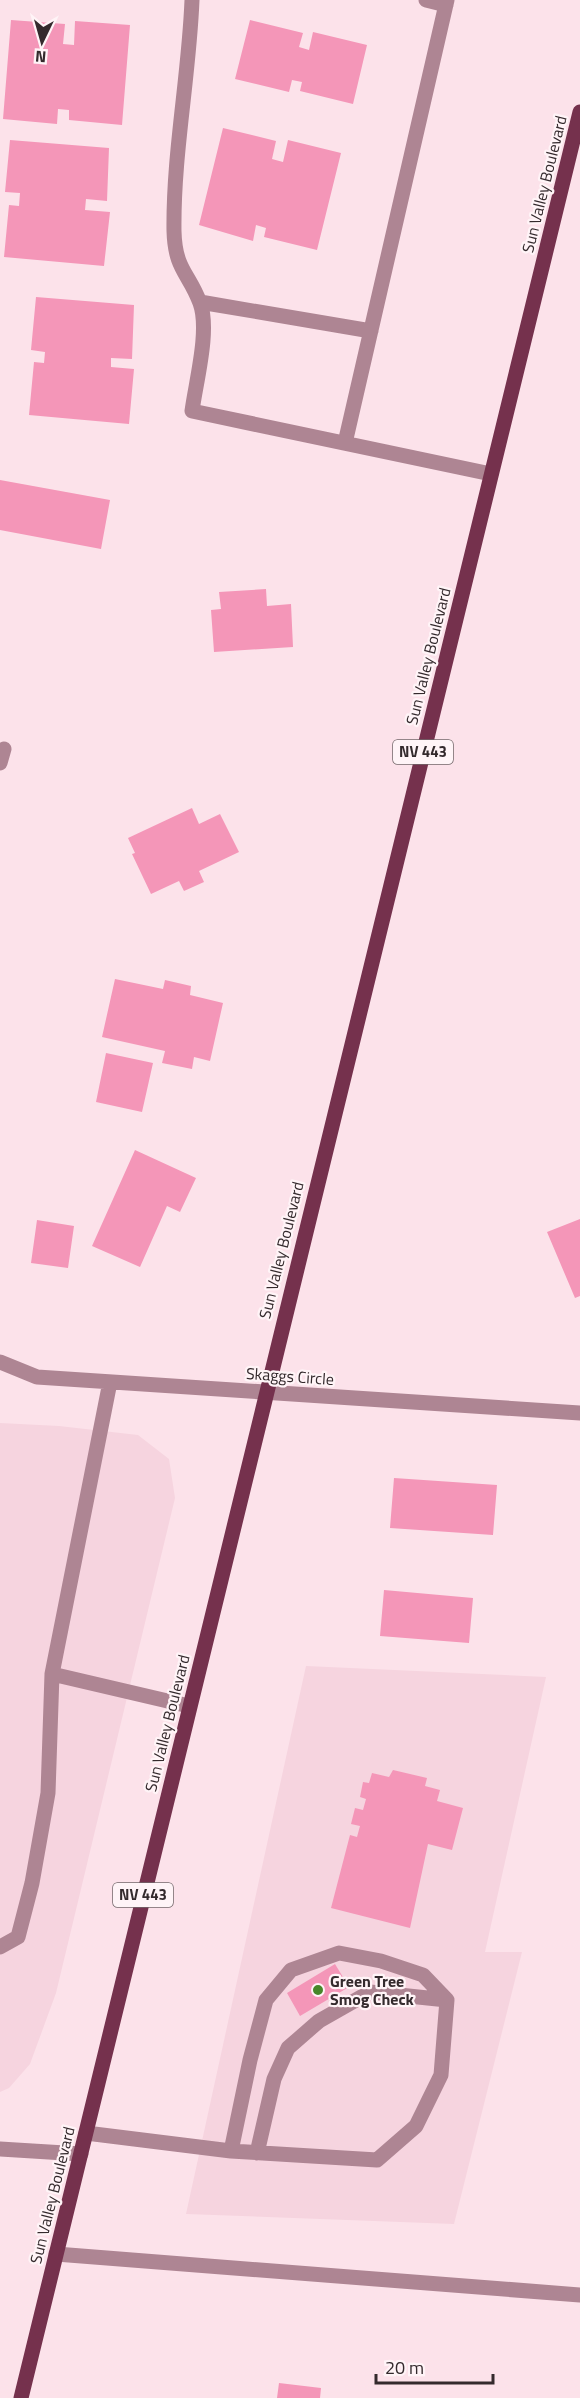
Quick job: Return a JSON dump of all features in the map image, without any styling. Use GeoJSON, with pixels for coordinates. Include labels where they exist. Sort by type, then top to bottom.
{"type":"FeatureCollection","features":[{"type":"Feature","properties":{"kind":"main road","name":"Sun Valley Boulevard"},"geometry":{"type":"LineString","coordinates":[[21,2398],[580,112]]}},
{"type":"Feature","properties":{"kind":"street"},"geometry":{"type":"LineString","coordinates":[[192,0],[175,189],[174,234],[177,263],[200,302],[204,321],[192,411],[491,474]]}},
{"type":"Feature","properties":{"kind":"street"},"geometry":{"type":"LineString","coordinates":[[345,443],[446,3],[426,0]]}},
{"type":"Feature","properties":{"kind":"street"},"geometry":{"type":"LineString","coordinates":[[200,302],[371,331]]}},
{"type":"Feature","properties":{"kind":"street","name":"Skaggs Circle"},"geometry":{"type":"LineString","coordinates":[[0,1362],[38,1377],[580,1413]]}},
{"type":"Feature","properties":{"kind":"street"},"geometry":{"type":"LineString","coordinates":[[0,1947],[18,1937],[32,1883],[48,1793],[52,1674],[110,1382]]}},
{"type":"Feature","properties":{"kind":"street"},"geometry":{"type":"LineString","coordinates":[[52,1674],[189,1706]]}},
{"type":"Feature","properties":{"kind":"street"},"geometry":{"type":"LineString","coordinates":[[86,2133],[231,2151],[377,2160],[416,2126],[441,2075],[447,2000],[423,1975],[381,1961],[339,1953],[291,1970],[267,2000],[250,2060],[231,2151]]}},
{"type":"Feature","properties":{"kind":"street"},"geometry":{"type":"LineString","coordinates":[[257,2153],[274,2079],[288,2048],[319,2021],[370,1992],[447,2000]]}},
{"type":"Feature","properties":{"kind":"street"},"geometry":{"type":"LineString","coordinates":[[0,2149],[81,2154]]}},
{"type":"Feature","properties":{"kind":"street"},"geometry":{"type":"LineString","coordinates":[[56,2254],[580,2295]]}},
{"type":"Feature","properties":{"kind":"shaded area"},"geometry":{"type":"Polygon","coordinates":[[[0,1423],[59,1426],[138,1435],[169,1459],[175,1498],[56,1993],[30,2064],[9,2088],[0,2092],[0,1423]]]}},
{"type":"Feature","properties":{"kind":"shaded area"},"geometry":{"type":"Polygon","coordinates":[[[306,1666],[546,1677],[485,1952],[522,1952],[454,2224],[186,2214],[306,1666]]]}},
{"type":"Feature","properties":{"kind":"building"},"geometry":{"type":"Polygon","coordinates":[[[11,20],[65,24],[63,44],[74,45],[75,21],[130,25],[122,125],[69,120],[69,110],[58,109],[57,124],[3,119],[11,20]]]}},
{"type":"Feature","properties":{"kind":"building"},"geometry":{"type":"Polygon","coordinates":[[[250,20],[303,33],[299,47],[309,50],[313,32],[367,45],[353,104],[300,91],[302,82],[292,80],[289,92],[235,79],[250,20]]]}},
{"type":"Feature","properties":{"kind":"building"},"geometry":{"type":"Polygon","coordinates":[[[223,128],[276,141],[272,159],[283,162],[288,140],[341,153],[317,250],[264,237],[266,228],[256,225],[253,241],[199,225],[223,128]]]}},
{"type":"Feature","properties":{"kind":"building"},"geometry":{"type":"Polygon","coordinates":[[[10,140],[109,148],[107,201],[86,199],[85,210],[110,212],[104,266],[4,257],[9,205],[19,206],[20,193],[5,192],[10,140]]]}},
{"type":"Feature","properties":{"kind":"building"},"geometry":{"type":"Polygon","coordinates":[[[36,297],[134,305],[132,359],[111,358],[111,367],[134,369],[129,424],[29,415],[34,362],[44,363],[45,352],[31,350],[36,297]]]}},
{"type":"Feature","properties":{"kind":"building"},"geometry":{"type":"Polygon","coordinates":[[[0,480],[110,500],[101,549],[0,530],[0,480]]]}},
{"type":"Feature","properties":{"kind":"building"},"geometry":{"type":"Polygon","coordinates":[[[266,589],[267,606],[291,604],[293,647],[214,652],[211,610],[221,609],[219,592],[266,589]]]}},
{"type":"Feature","properties":{"kind":"building"},"geometry":{"type":"Polygon","coordinates":[[[192,808],[199,824],[220,814],[239,852],[199,871],[204,882],[184,891],[179,881],[151,894],[132,854],[135,853],[128,838],[192,808]]]}},
{"type":"Feature","properties":{"kind":"building"},"geometry":{"type":"Polygon","coordinates":[[[115,979],[163,989],[165,980],[191,986],[190,995],[223,1003],[210,1061],[194,1057],[192,1069],[162,1063],[165,1051],[102,1037],[115,979]]]}},
{"type":"Feature","properties":{"kind":"building"},"geometry":{"type":"Polygon","coordinates":[[[106,1053],[153,1063],[142,1112],[96,1102],[106,1053]]]}},
{"type":"Feature","properties":{"kind":"building"},"geometry":{"type":"Polygon","coordinates":[[[135,1150],[196,1178],[180,1212],[167,1206],[140,1267],[92,1246],[135,1150]]]}},
{"type":"Feature","properties":{"kind":"building"},"geometry":{"type":"Polygon","coordinates":[[[580,1219],[580,1296],[575,1298],[547,1232],[580,1219]]]}},
{"type":"Feature","properties":{"kind":"building"},"geometry":{"type":"Polygon","coordinates":[[[37,1220],[74,1226],[68,1268],[31,1263],[37,1220]]]}},
{"type":"Feature","properties":{"kind":"building"},"geometry":{"type":"Polygon","coordinates":[[[394,1478],[497,1485],[493,1535],[390,1528],[394,1478]]]}},
{"type":"Feature","properties":{"kind":"building"},"geometry":{"type":"Polygon","coordinates":[[[384,1590],[473,1598],[469,1643],[380,1636],[384,1590]]]}},
{"type":"Feature","properties":{"kind":"building"},"geometry":{"type":"Polygon","coordinates":[[[393,1770],[427,1778],[425,1786],[440,1790],[437,1801],[463,1808],[452,1850],[428,1844],[410,1928],[331,1908],[350,1835],[357,1837],[360,1826],[351,1824],[355,1808],[363,1810],[366,1799],[360,1797],[363,1782],[369,1783],[372,1773],[389,1777],[393,1770]]]}},
{"type":"Feature","properties":{"kind":"building","name":"Green Tree Smog Check"},"geometry":{"type":"Polygon","coordinates":[[[335,1964],[349,1987],[300,2016],[287,1993],[335,1964]]]}},
{"type":"Feature","properties":{"kind":"building"},"geometry":{"type":"Polygon","coordinates":[[[279,2383],[321,2388],[320,2398],[277,2398],[279,2383]]]}},
{"type":"Feature","properties":{"kind":"place","name":"Green Tree Smog Check"},"geometry":{"type":"Point","coordinates":[318,1990]}}]}
